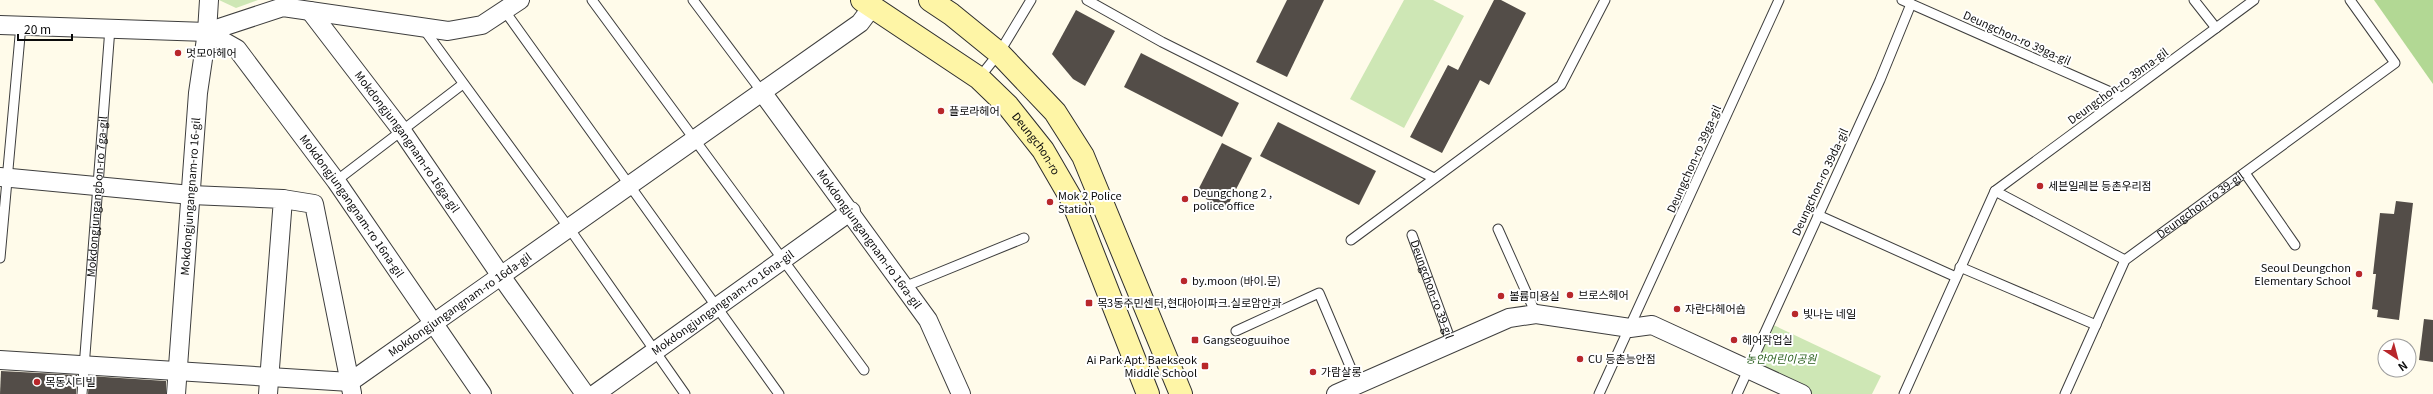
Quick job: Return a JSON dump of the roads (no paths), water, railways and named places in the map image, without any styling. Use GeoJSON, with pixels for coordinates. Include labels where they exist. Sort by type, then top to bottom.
{"type":"FeatureCollection","features":[{"type":"Feature","properties":{"kind":"main road"},"geometry":{"type":"LineString","coordinates":[[930,0],[951,14],[999,53],[1055,112],[1083,156],[1181,394]]}},
{"type":"Feature","properties":{"kind":"main road","name":"Deungchon-ro"},"geometry":{"type":"LineString","coordinates":[[867,3],[979,78],[1008,106],[1043,150],[1072,200],[1148,394]]}},
{"type":"Feature","properties":{"kind":"street","name":"Mokdongjungangnam-ro 16-gil"},"geometry":{"type":"LineString","coordinates":[[176,394],[198,93],[207,32],[209,0]]}},
{"type":"Feature","properties":{"kind":"street"},"geometry":{"type":"LineString","coordinates":[[0,24],[207,32],[283,6],[448,31],[482,25],[520,0]]}},
{"type":"Feature","properties":{"kind":"street","name":"Mokdongjungangnam-ro 16da-gil"},"geometry":{"type":"LineString","coordinates":[[351,388],[434,323],[860,23],[867,3]]}},
{"type":"Feature","properties":{"kind":"street","name":"Mokdongjungangnam-ro 16ga-gil"},"geometry":{"type":"LineString","coordinates":[[310,10],[402,131],[501,276],[585,394]]}},
{"type":"Feature","properties":{"kind":"street","name":"Mokdongjungangnam-ro 16na-gil"},"geometry":{"type":"LineString","coordinates":[[207,32],[237,49],[336,182],[482,394]]}},
{"type":"Feature","properties":{"kind":"street","name":"Mokdongjungangnam-ro 16ra-gil"},"geometry":{"type":"LineString","coordinates":[[762,92],[851,212],[928,320],[961,394]]}},
{"type":"Feature","properties":{"kind":"street"},"geometry":{"type":"LineString","coordinates":[[0,360],[178,371],[268,385],[351,388],[314,204],[283,199],[191,194],[4,177]]}},
{"type":"Feature","properties":{"kind":"street"},"geometry":{"type":"LineString","coordinates":[[268,385],[283,199]]}},
{"type":"Feature","properties":{"kind":"street","name":"Mokdongjungangnam-ro 16na-gil"},"geometry":{"type":"LineString","coordinates":[[595,394],[851,212]]}},
{"type":"Feature","properties":{"kind":"street","name":"Deungchon-ro 39-gil"},"geometry":{"type":"LineString","coordinates":[[1336,394],[1360,390],[1452,344],[1509,318],[1536,314],[1630,328],[1652,325],[1802,394]]}},
{"type":"Feature","properties":{"kind":"lane"},"geometry":{"type":"LineString","coordinates":[[592,0],[864,370]]}},
{"type":"Feature","properties":{"kind":"lane"},"geometry":{"type":"LineString","coordinates":[[693,0],[762,92]]}},
{"type":"Feature","properties":{"kind":"lane"},"geometry":{"type":"LineString","coordinates":[[979,78],[999,53],[1031,0]]}},
{"type":"Feature","properties":{"kind":"lane"},"geometry":{"type":"LineString","coordinates":[[1087,0],[1162,42],[1434,178]]}},
{"type":"Feature","properties":{"kind":"lane"},"geometry":{"type":"LineString","coordinates":[[1351,240],[1561,85],[1605,0]]}},
{"type":"Feature","properties":{"kind":"lane","name":"Deungchon-ro 39ga-gil"},"geometry":{"type":"LineString","coordinates":[[1599,394],[1779,0]]}},
{"type":"Feature","properties":{"kind":"lane"},"geometry":{"type":"LineString","coordinates":[[2194,0],[2216,28]]}},
{"type":"Feature","properties":{"kind":"lane","name":"Deungchon-ro 39ma-gil"},"geometry":{"type":"LineString","coordinates":[[1904,394],[1995,191],[2254,0]]}},
{"type":"Feature","properties":{"kind":"lane","name":"Deungchon-ro 39-gil"},"geometry":{"type":"LineString","coordinates":[[2065,394],[2125,260],[2395,63],[2350,0]]}},
{"type":"Feature","properties":{"kind":"lane","name":"Deungchon-ro 39ga-gil"},"geometry":{"type":"LineString","coordinates":[[1907,2],[2122,98]]}},
{"type":"Feature","properties":{"kind":"lane","name":"Deungchon-ro 39da-gil"},"geometry":{"type":"LineString","coordinates":[[1737,394],[1880,80],[1907,2]]}},
{"type":"Feature","properties":{"kind":"lane"},"geometry":{"type":"LineString","coordinates":[[504,10],[778,394]]}},
{"type":"Feature","properties":{"kind":"lane"},"geometry":{"type":"LineString","coordinates":[[0,258],[4,177],[21,25]]}},
{"type":"Feature","properties":{"kind":"lane"},"geometry":{"type":"LineString","coordinates":[[422,27],[569,228],[685,394]]}},
{"type":"Feature","properties":{"kind":"lane","name":"Mokdongjungangbon-ro 7ga-gil"},"geometry":{"type":"LineString","coordinates":[[82,394],[110,28]]}},
{"type":"Feature","properties":{"kind":"lane"},"geometry":{"type":"LineString","coordinates":[[336,182],[463,84]]}},
{"type":"Feature","properties":{"kind":"lane"},"geometry":{"type":"LineString","coordinates":[[2244,173],[2295,244]]}},
{"type":"Feature","properties":{"kind":"lane"},"geometry":{"type":"LineString","coordinates":[[1995,191],[2125,260]]}},
{"type":"Feature","properties":{"kind":"lane"},"geometry":{"type":"LineString","coordinates":[[1818,215],[1956,277]]}},
{"type":"Feature","properties":{"kind":"lane"},"geometry":{"type":"LineString","coordinates":[[1498,229],[1536,314]]}},
{"type":"Feature","properties":{"kind":"lane","name":"Deungchon-ro 39-gil"},"geometry":{"type":"LineString","coordinates":[[1412,235],[1452,344]]}},
{"type":"Feature","properties":{"kind":"lane"},"geometry":{"type":"LineString","coordinates":[[904,287],[1024,238]]}},
{"type":"Feature","properties":{"kind":"lane"},"geometry":{"type":"LineString","coordinates":[[1960,267],[2096,324]]}},
{"type":"Feature","properties":{"kind":"lane"},"geometry":{"type":"LineString","coordinates":[[1236,331],[1319,293],[1360,390]]}},
{"type":"Feature","properties":{"kind":"place","name":"멋모아헤어"},"geometry":{"type":"Point","coordinates":[178,53]}},
{"type":"Feature","properties":{"kind":"place","name":"플로라헤어"},"geometry":{"type":"Point","coordinates":[941,111]}},
{"type":"Feature","properties":{"kind":"place","name":"세븐일레븐 등촌우리점"},"geometry":{"type":"Point","coordinates":[2040,186]}},
{"type":"Feature","properties":{"kind":"place","name":"Deungchong 2 , police office"},"geometry":{"type":"Point","coordinates":[1185,199]}},
{"type":"Feature","properties":{"kind":"place","name":"Mok 2 Police Station"},"geometry":{"type":"Point","coordinates":[1050,202]}},
{"type":"Feature","properties":{"kind":"place","name":"Seoul Deungchon Elementary School"},"geometry":{"type":"Point","coordinates":[2359,274]}},
{"type":"Feature","properties":{"kind":"place","name":"by.moon (바이.문)"},"geometry":{"type":"Point","coordinates":[1184,281]}},
{"type":"Feature","properties":{"kind":"place","name":"브로스헤어"},"geometry":{"type":"Point","coordinates":[1570,295]}},
{"type":"Feature","properties":{"kind":"place","name":"볼륨미용실"},"geometry":{"type":"Point","coordinates":[1501,296]}},
{"type":"Feature","properties":{"kind":"place","name":"목3동주민센터,현대아이파크.실로암안과"},"geometry":{"type":"Point","coordinates":[1089,303]}},
{"type":"Feature","properties":{"kind":"place","name":"자란다헤어숍"},"geometry":{"type":"Point","coordinates":[1677,309]}},
{"type":"Feature","properties":{"kind":"place","name":"빛나는 네일"},"geometry":{"type":"Point","coordinates":[1795,314]}},
{"type":"Feature","properties":{"kind":"place","name":"Gangseoguuihoe"},"geometry":{"type":"Point","coordinates":[1195,340]}},
{"type":"Feature","properties":{"kind":"place","name":"헤어작업실"},"geometry":{"type":"Point","coordinates":[1734,340]}},
{"type":"Feature","properties":{"kind":"place","name":"CU 등촌능안점"},"geometry":{"type":"Point","coordinates":[1580,359]}},
{"type":"Feature","properties":{"kind":"place","name":"Ai Park Apt. Baekseok Middle School"},"geometry":{"type":"Point","coordinates":[1205,366]}},
{"type":"Feature","properties":{"kind":"place","name":"가람살롱"},"geometry":{"type":"Point","coordinates":[1313,372]}},
{"type":"Feature","properties":{"kind":"place","name":"목동시티빌"},"geometry":{"type":"Point","coordinates":[37,382]}},
{"type":"Feature","properties":{"kind":"park label","name":"농안어린이공원"},"geometry":{"type":"Point","coordinates":[1781,359]}}]}
